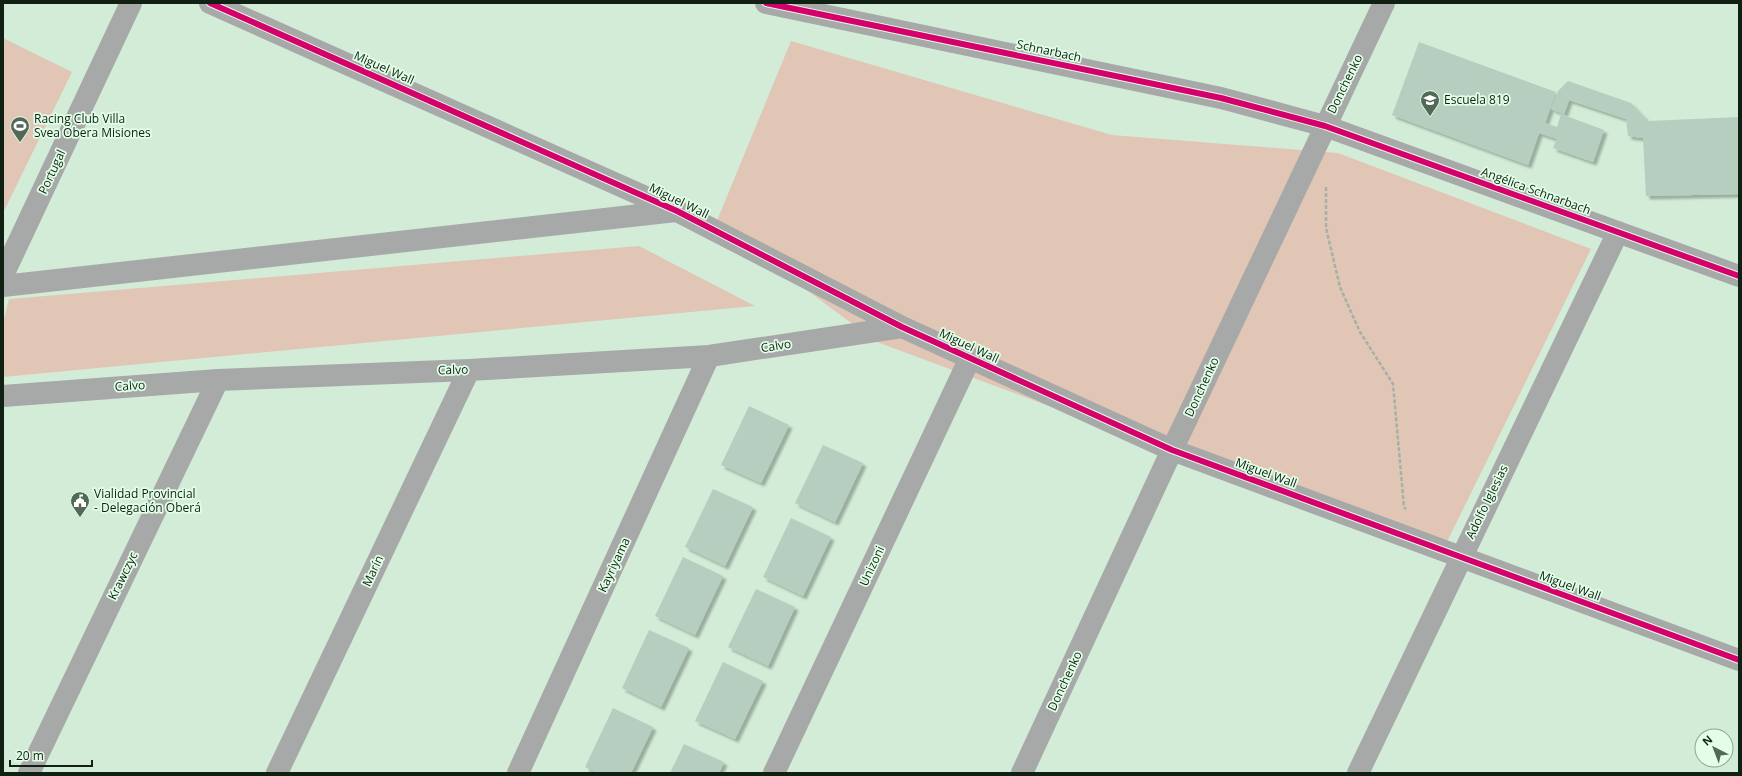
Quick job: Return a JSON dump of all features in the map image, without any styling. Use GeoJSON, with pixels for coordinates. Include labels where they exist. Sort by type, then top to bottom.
{"type":"FeatureCollection","features":[{"type":"Feature","properties":{"kind":"street","name":"Portugal"},"geometry":{"type":"LineString","coordinates":[[3,275],[131,3]]}},
{"type":"Feature","properties":{"kind":"street","name":"Miguel Wall"},"geometry":{"type":"LineString","coordinates":[[210,3],[677,211],[902,327],[1172,450],[1739,660]]}},
{"type":"Feature","properties":{"kind":"street","name":"Schnarbach"},"geometry":{"type":"LineString","coordinates":[[766,3],[1222,98],[1325,126]]}},
{"type":"Feature","properties":{"kind":"street","name":"Donchenko"},"geometry":{"type":"LineString","coordinates":[[1022,773],[1172,450],[1384,3]]}},
{"type":"Feature","properties":{"kind":"street","name":"Angélica Schnarbach"},"geometry":{"type":"LineString","coordinates":[[1325,126],[1739,276]]}},
{"type":"Feature","properties":{"kind":"street"},"geometry":{"type":"LineString","coordinates":[[3,286],[677,211]]}},
{"type":"Feature","properties":{"kind":"street","name":"Adolfo Iglesias"},"geometry":{"type":"LineString","coordinates":[[1358,773],[1618,232]]}},
{"type":"Feature","properties":{"kind":"street","name":"Calvo"},"geometry":{"type":"LineString","coordinates":[[3,396],[218,380],[469,370],[710,356],[902,327]]}},
{"type":"Feature","properties":{"kind":"street","name":"Kayriyama"},"geometry":{"type":"LineString","coordinates":[[518,773],[710,356]]}},
{"type":"Feature","properties":{"kind":"street","name":"Unizoni"},"geometry":{"type":"LineString","coordinates":[[774,773],[970,358]]}},
{"type":"Feature","properties":{"kind":"street","name":"Marín"},"geometry":{"type":"LineString","coordinates":[[277,773],[469,370]]}},
{"type":"Feature","properties":{"kind":"street","name":"Krawczyc"},"geometry":{"type":"LineString","coordinates":[[29,773],[218,380]]}},
{"type":"Feature","properties":{"kind":"path"},"geometry":{"type":"LineString","coordinates":[[1326,181],[1326,228],[1340,287],[1360,332],[1393,384],[1404,507],[1410,512]]}},
{"type":"Feature","properties":{"kind":"shaded area","name":"Racing Club Villa Svea Obera Misiones"},"geometry":{"type":"Polygon","coordinates":[[[3,38],[72,72],[3,213],[3,38]]]}},
{"type":"Feature","properties":{"kind":"shaded area"},"geometry":{"type":"Polygon","coordinates":[[[791,41],[1112,135],[1338,153],[1591,249],[1442,552],[877,342],[716,223],[791,41]]]}},
{"type":"Feature","properties":{"kind":"shaded area"},"geometry":{"type":"Polygon","coordinates":[[[639,246],[755,306],[3,377],[3,323],[9,299],[639,246]]]}},
{"type":"Feature","properties":{"kind":"building"},"geometry":{"type":"Polygon","coordinates":[[[1419,42],[1556,92],[1545,123],[1557,127],[1561,114],[1604,130],[1593,162],[1553,148],[1557,139],[1539,133],[1528,165],[1392,115],[1419,42]]]}},
{"type":"Feature","properties":{"kind":"building"},"geometry":{"type":"Polygon","coordinates":[[[1568,81],[1631,103],[1648,121],[1739,117],[1739,194],[1646,196],[1643,138],[1628,136],[1626,119],[1569,100],[1564,114],[1551,109],[1558,91],[1568,81]]]}},
{"type":"Feature","properties":{"kind":"building"},"geometry":{"type":"Polygon","coordinates":[[[749,406],[789,425],[761,483],[721,465],[749,406]]]}},
{"type":"Feature","properties":{"kind":"building"},"geometry":{"type":"Polygon","coordinates":[[[823,445],[863,463],[835,522],[795,503],[823,445]]]}},
{"type":"Feature","properties":{"kind":"building"},"geometry":{"type":"Polygon","coordinates":[[[713,489],[753,507],[725,566],[685,547],[713,489]]]}},
{"type":"Feature","properties":{"kind":"building"},"geometry":{"type":"Polygon","coordinates":[[[791,518],[831,537],[803,596],[763,577],[791,518]]]}},
{"type":"Feature","properties":{"kind":"building"},"geometry":{"type":"Polygon","coordinates":[[[683,557],[723,576],[695,635],[655,616],[683,557]]]}},
{"type":"Feature","properties":{"kind":"building"},"geometry":{"type":"Polygon","coordinates":[[[756,589],[795,607],[768,666],[728,647],[756,589]]]}},
{"type":"Feature","properties":{"kind":"building"},"geometry":{"type":"Polygon","coordinates":[[[649,630],[689,648],[661,707],[622,688],[649,630]]]}},
{"type":"Feature","properties":{"kind":"building"},"geometry":{"type":"Polygon","coordinates":[[[723,662],[763,681],[735,739],[695,721],[723,662]]]}},
{"type":"Feature","properties":{"kind":"building"},"geometry":{"type":"Polygon","coordinates":[[[613,708],[653,727],[631,773],[598,773],[585,767],[613,708]]]}},
{"type":"Feature","properties":{"kind":"building"},"geometry":{"type":"Polygon","coordinates":[[[684,744],[724,762],[719,773],[670,773],[684,744]]]}},
{"type":"Feature","properties":{"kind":"cycle path"},"geometry":{"type":"LineString","coordinates":[[210,3],[677,211],[902,327],[1172,450],[1739,660]]}},
{"type":"Feature","properties":{"kind":"cycle path"},"geometry":{"type":"LineString","coordinates":[[766,3],[1221,98],[1325,126],[1739,276]]}},
{"type":"Feature","properties":{"kind":"place","name":"Escuela 819"},"geometry":{"type":"Point","coordinates":[1430,117]}},
{"type":"Feature","properties":{"kind":"place","name":"Racing Club Villa Svea Obera Misiones"},"geometry":{"type":"Point","coordinates":[20,143]}},
{"type":"Feature","properties":{"kind":"place","name":"Vialidad Provincial - Delegación Oberá"},"geometry":{"type":"Point","coordinates":[80,518]}}]}
